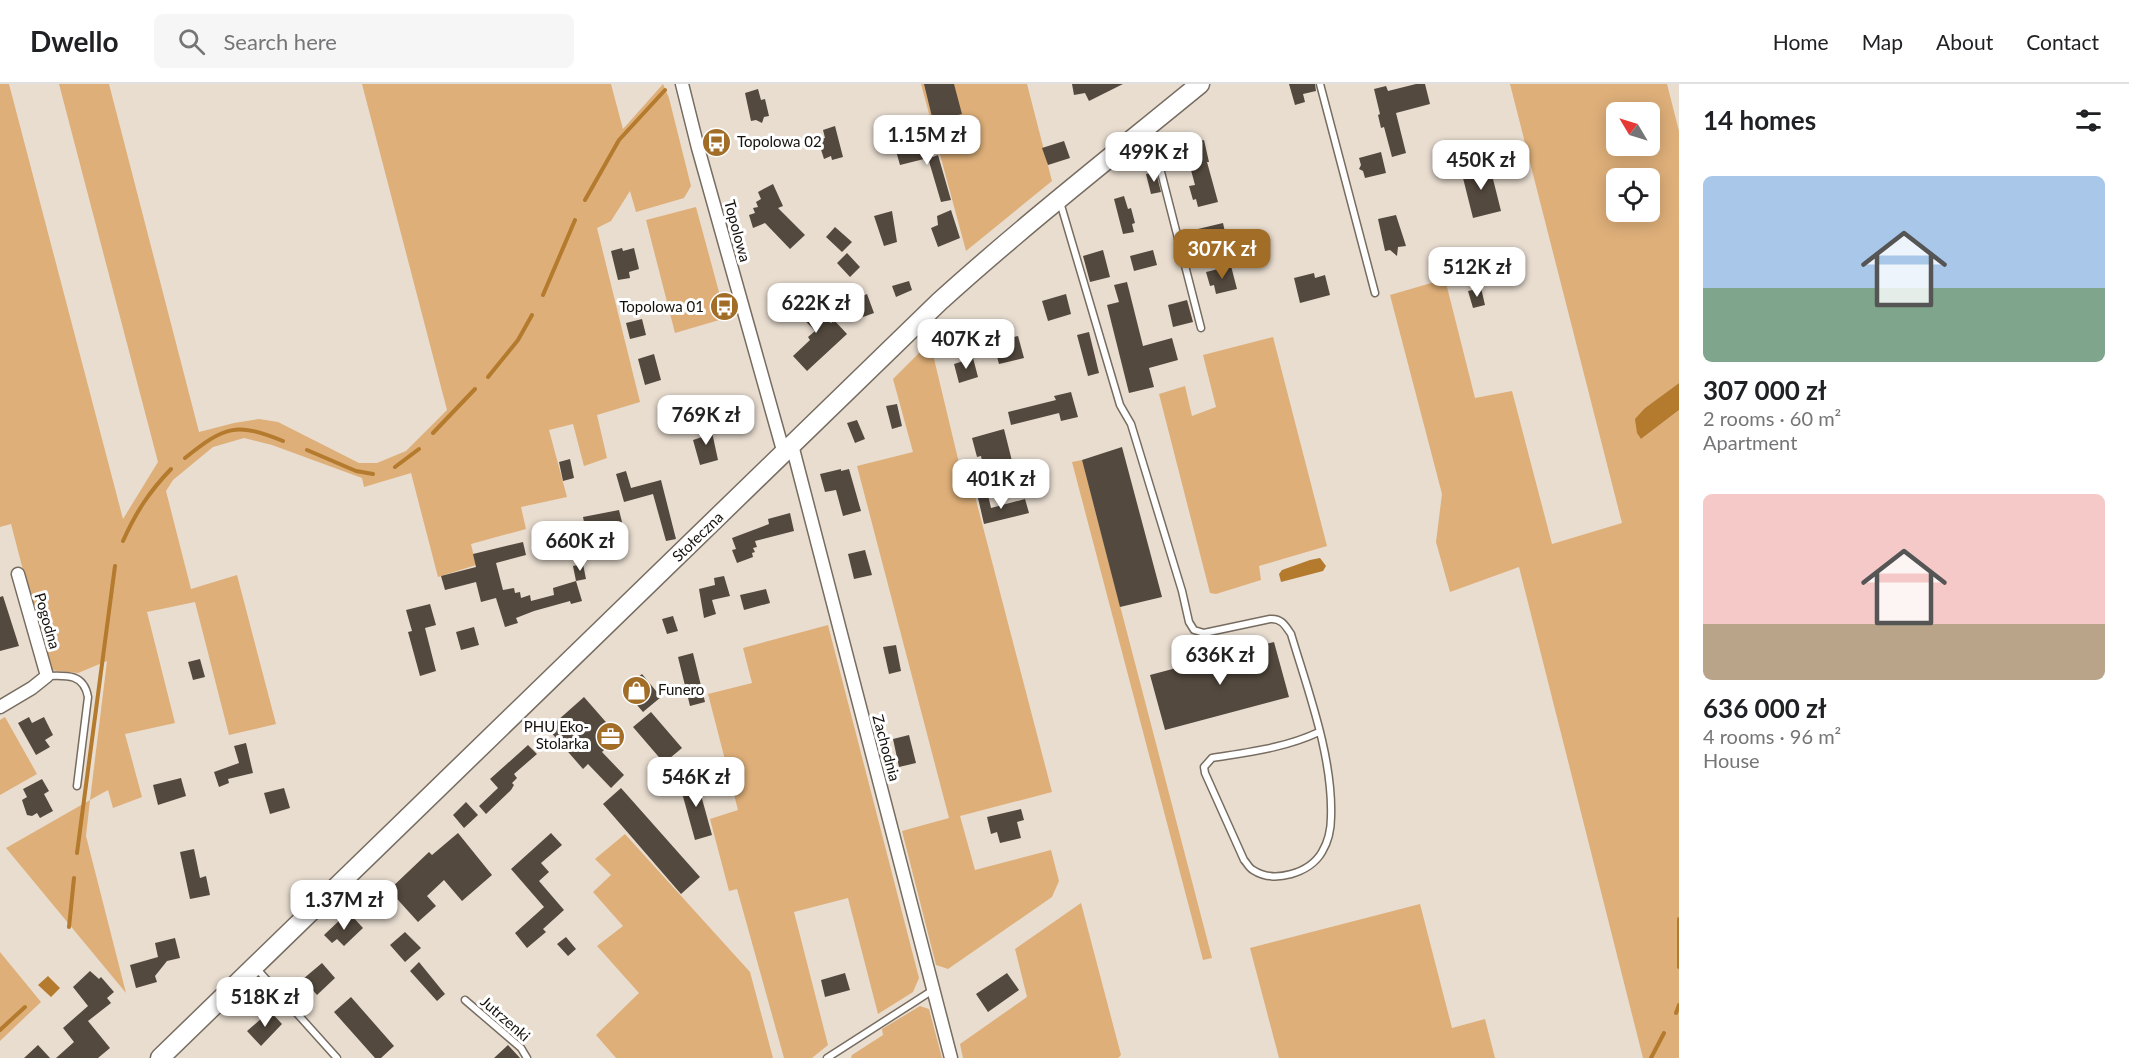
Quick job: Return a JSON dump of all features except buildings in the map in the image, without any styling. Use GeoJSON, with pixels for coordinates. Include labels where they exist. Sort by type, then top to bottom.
{"type":"FeatureCollection","features":[{"type":"Feature","properties":{"kind":"main road","name":"Stołeczna"},"geometry":{"type":"LineString","coordinates":[[160,1058],[939,302],[1059,198],[1200,84]]}},
{"type":"Feature","properties":{"kind":"street","name":"Topolowa"},"geometry":{"type":"LineString","coordinates":[[682,84],[698,148],[788,450]]}},
{"type":"Feature","properties":{"kind":"street","name":"Zachodnia"},"geometry":{"type":"LineString","coordinates":[[788,450],[951,1058]]}},
{"type":"Feature","properties":{"kind":"street","name":"Pogodna"},"geometry":{"type":"LineString","coordinates":[[18,574],[47,676]]}},
{"type":"Feature","properties":{"kind":"street"},"geometry":{"type":"LineString","coordinates":[[0,707],[47,676]]}},
{"type":"Feature","properties":{"kind":"lane"},"geometry":{"type":"LineString","coordinates":[[1320,84],[1375,293]]}},
{"type":"Feature","properties":{"kind":"lane"},"geometry":{"type":"LineString","coordinates":[[1149,126],[1201,328]]}},
{"type":"Feature","properties":{"kind":"lane"},"geometry":{"type":"LineString","coordinates":[[1059,198],[1120,405],[1135,435],[1182,591],[1189,622],[1194,630],[1204,633],[1276,618],[1284,623],[1291,634],[1319,732],[1331,789],[1331,819],[1328,838],[1322,852],[1314,862],[1290,875],[1274,876],[1251,870],[1244,860],[1205,774],[1204,767],[1212,758],[1276,748],[1319,732]]}},
{"type":"Feature","properties":{"kind":"lane"},"geometry":{"type":"LineString","coordinates":[[47,676],[79,679],[86,685],[88,696],[76,786]]}},
{"type":"Feature","properties":{"kind":"lane"},"geometry":{"type":"LineString","coordinates":[[254,966],[337,1058]]}},
{"type":"Feature","properties":{"kind":"lane"},"geometry":{"type":"LineString","coordinates":[[827,1058],[933,990]]}},
{"type":"Feature","properties":{"kind":"lane","name":"Jutrzenki"},"geometry":{"type":"LineString","coordinates":[[465,1000],[521,1048],[528,1058]]}},
{"type":"Feature","properties":{"kind":"shaded area"},"geometry":{"type":"Polygon","coordinates":[[[0,84],[9,84],[123,519],[158,462],[59,84],[109,84],[199,432],[259,419],[278,422],[359,463],[377,463],[406,451],[447,410],[362,84],[611,84],[623,129],[663,84],[669,98],[691,186],[684,198],[636,212],[630,191],[611,221],[597,228],[640,402],[597,415],[607,458],[584,466],[573,424],[549,430],[567,497],[521,507],[526,529],[471,544],[476,565],[438,577],[411,473],[364,487],[362,478],[272,445],[244,438],[213,447],[173,480],[166,491],[191,589],[237,575],[276,724],[229,735],[195,602],[147,612],[175,723],[125,734],[142,797],[113,808],[108,790],[90,800],[107,661],[78,673],[49,670],[11,524],[0,527],[0,84]]]}},
{"type":"Feature","properties":{"kind":"shaded area"},"geometry":{"type":"Polygon","coordinates":[[[921,84],[1027,84],[1052,181],[966,251],[921,84]]]}},
{"type":"Feature","properties":{"kind":"shaded area"},"geometry":{"type":"Polygon","coordinates":[[[1510,84],[1667,84],[1679,131],[1679,383],[1645,408],[1641,439],[1679,410],[1679,1058],[1643,1058],[1519,567],[1450,592],[1436,542],[1442,494],[1390,295],[1445,279],[1475,398],[1512,391],[1552,544],[1622,523],[1510,84]]]}},
{"type":"Feature","properties":{"kind":"shaded area"},"geometry":{"type":"Polygon","coordinates":[[[696,207],[726,318],[675,333],[646,220],[696,207]]]}},
{"type":"Feature","properties":{"kind":"shaded area"},"geometry":{"type":"Polygon","coordinates":[[[1273,337],[1327,546],[1259,566],[1261,580],[1216,594],[1210,593],[1159,394],[1185,386],[1192,416],[1216,407],[1203,355],[1273,337]]]}},
{"type":"Feature","properties":{"kind":"shaded area"},"geometry":{"type":"Polygon","coordinates":[[[930,342],[959,463],[970,477],[1052,792],[960,816],[975,870],[1051,850],[1059,881],[1052,897],[948,969],[936,965],[902,831],[949,818],[857,466],[913,452],[893,379],[930,342]]]}},
{"type":"Feature","properties":{"kind":"shaded area"},"geometry":{"type":"Polygon","coordinates":[[[1679,383],[1679,410],[1641,439],[1637,433],[1635,419],[1645,408],[1679,383]]]}},
{"type":"Feature","properties":{"kind":"shaded area"},"geometry":{"type":"Polygon","coordinates":[[[1082,460],[1212,958],[1203,960],[1072,462],[1082,460]]]}},
{"type":"Feature","properties":{"kind":"shaded area"},"geometry":{"type":"Polygon","coordinates":[[[1320,558],[1326,566],[1323,571],[1281,582],[1279,574],[1282,570],[1320,558]]]}},
{"type":"Feature","properties":{"kind":"shaded area"},"geometry":{"type":"Polygon","coordinates":[[[828,625],[919,978],[913,992],[878,1014],[848,898],[794,912],[828,1045],[812,1058],[784,1058],[737,889],[729,891],[710,819],[738,810],[708,694],[752,683],[743,648],[828,625]]]}},
{"type":"Feature","properties":{"kind":"shaded area"},"geometry":{"type":"Polygon","coordinates":[[[5,717],[37,774],[0,795],[0,720],[5,717]]]}},
{"type":"Feature","properties":{"kind":"shaded area"},"geometry":{"type":"Polygon","coordinates":[[[90,800],[86,836],[126,993],[6,848],[90,800]]]}},
{"type":"Feature","properties":{"kind":"shaded area"},"geometry":{"type":"Polygon","coordinates":[[[625,834],[750,972],[773,1058],[616,1058],[596,1035],[639,993],[597,946],[623,926],[593,892],[611,875],[595,859],[625,834]]]}},
{"type":"Feature","properties":{"kind":"shaded area"},"geometry":{"type":"Polygon","coordinates":[[[1081,903],[1121,1055],[1118,1058],[963,1058],[960,1044],[1027,997],[1015,949],[1081,903]]]}},
{"type":"Feature","properties":{"kind":"shaded area"},"geometry":{"type":"Polygon","coordinates":[[[1420,904],[1452,1028],[1485,1019],[1495,1058],[1279,1058],[1250,948],[1420,904]]]}},
{"type":"Feature","properties":{"kind":"shaded area"},"geometry":{"type":"Polygon","coordinates":[[[0,952],[41,1002],[0,1041],[0,952]]]}},
{"type":"Feature","properties":{"kind":"shaded area"},"geometry":{"type":"Polygon","coordinates":[[[48,976],[60,988],[51,997],[38,985],[48,976]]]}},
{"type":"Feature","properties":{"kind":"shaded area"},"geometry":{"type":"Polygon","coordinates":[[[920,1006],[929,1009],[942,1058],[851,1058],[852,1055],[883,1035],[882,1029],[920,1006]]]}},
{"type":"Feature","properties":{"kind":"waterway"},"geometry":{"type":"LineString","coordinates":[[585,200],[619,140],[665,90]]}},
{"type":"Feature","properties":{"kind":"waterway"},"geometry":{"type":"LineString","coordinates":[[543,295],[575,220]]}},
{"type":"Feature","properties":{"kind":"waterway"},"geometry":{"type":"LineString","coordinates":[[488,377],[518,340],[532,315]]}},
{"type":"Feature","properties":{"kind":"waterway"},"geometry":{"type":"LineString","coordinates":[[433,433],[475,389]]}},
{"type":"Feature","properties":{"kind":"waterway"},"geometry":{"type":"LineString","coordinates":[[185,458],[211,439],[231,430],[253,431],[283,441]]}},
{"type":"Feature","properties":{"kind":"waterway"},"geometry":{"type":"LineString","coordinates":[[395,467],[419,449]]}},
{"type":"Feature","properties":{"kind":"waterway"},"geometry":{"type":"LineString","coordinates":[[307,450],[356,471],[373,474]]}},
{"type":"Feature","properties":{"kind":"waterway"},"geometry":{"type":"LineString","coordinates":[[123,541],[144,503],[171,469]]}},
{"type":"Feature","properties":{"kind":"waterway"},"geometry":{"type":"LineString","coordinates":[[77,853],[115,566]]}},
{"type":"Feature","properties":{"kind":"waterway"},"geometry":{"type":"LineString","coordinates":[[69,927],[74,878]]}},
{"type":"Feature","properties":{"kind":"waterway"},"geometry":{"type":"LineString","coordinates":[[1679,919],[1679,967]]}},
{"type":"Feature","properties":{"kind":"waterway"},"geometry":{"type":"LineString","coordinates":[[1676,1013],[1679,1005]]}},
{"type":"Feature","properties":{"kind":"waterway"},"geometry":{"type":"LineString","coordinates":[[0,1030],[25,1007]]}},
{"type":"Feature","properties":{"kind":"waterway"},"geometry":{"type":"LineString","coordinates":[[1651,1058],[1664,1033]]}},
{"type":"Feature","properties":{"kind":"place","name":"Topolowa 02"},"geometry":{"type":"Point","coordinates":[716,142]}},
{"type":"Feature","properties":{"kind":"place","name":"Topolowa 01"},"geometry":{"type":"Point","coordinates":[725,307]}},
{"type":"Feature","properties":{"kind":"place","name":"Funero"},"geometry":{"type":"Point","coordinates":[637,690]}},
{"type":"Feature","properties":{"kind":"place","name":"PHU Eko- Stolarka"},"geometry":{"type":"Point","coordinates":[610,736]}}]}
